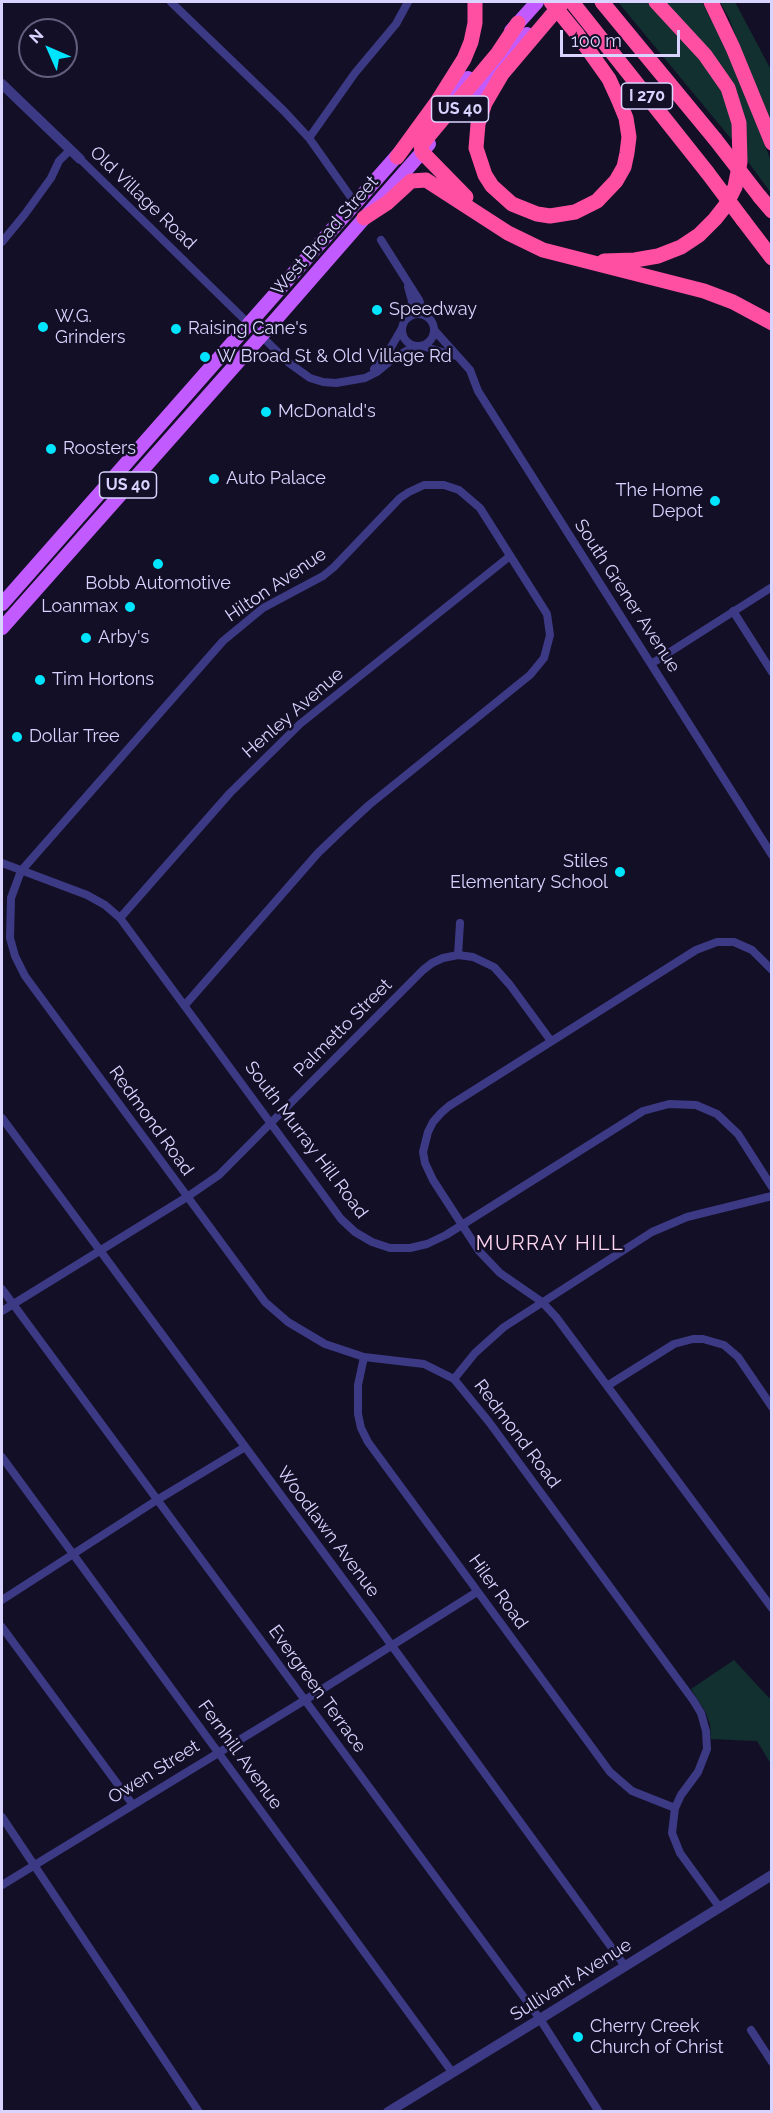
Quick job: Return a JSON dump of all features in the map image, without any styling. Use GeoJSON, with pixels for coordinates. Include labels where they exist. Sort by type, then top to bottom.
{"type":"FeatureCollection","features":[{"type":"Feature","properties":{"kind":"highway"},"geometry":{"type":"LineString","coordinates":[[397,157],[442,95],[464,59],[473,33],[475,2]]}},
{"type":"Feature","properties":{"kind":"highway"},"geometry":{"type":"LineString","coordinates":[[553,2],[577,34],[609,79],[626,118],[629,137],[624,167],[616,181],[597,201],[575,212],[550,216],[537,214],[512,204],[492,186],[480,163],[476,148],[477,132],[485,103],[502,74],[563,2]]}},
{"type":"Feature","properties":{"kind":"highway","name":"I 270"},"geometry":{"type":"LineString","coordinates":[[572,2],[707,172],[771,258]]}},
{"type":"Feature","properties":{"kind":"highway","name":"I 270"},"geometry":{"type":"LineString","coordinates":[[603,2],[771,211]]}},
{"type":"Feature","properties":{"kind":"highway"},"geometry":{"type":"LineString","coordinates":[[583,261],[635,260],[658,256],[681,247],[699,235],[715,219],[735,187],[741,143],[740,123],[732,97],[705,55],[656,2]]}},
{"type":"Feature","properties":{"kind":"highway"},"geometry":{"type":"LineString","coordinates":[[711,2],[733,48],[771,144]]}},
{"type":"Feature","properties":{"kind":"highway"},"geometry":{"type":"LineString","coordinates":[[487,218],[422,152],[421,145],[498,53],[519,23]]}},
{"type":"Feature","properties":{"kind":"highway"},"geometry":{"type":"LineString","coordinates":[[364,218],[387,203],[405,185],[420,179],[432,183],[508,233],[543,250],[704,291],[733,302],[771,323]]}},
{"type":"Feature","properties":{"kind":"main road","name":"West Broad Street"},"geometry":{"type":"LineString","coordinates":[[2,604],[537,2]]}},
{"type":"Feature","properties":{"kind":"main road","name":"West Broad Street"},"geometry":{"type":"LineString","coordinates":[[2,628],[553,2]]}},
{"type":"Feature","properties":{"kind":"main road"},"geometry":{"type":"LineString","coordinates":[[77,543],[85,522],[111,494],[133,464],[132,456]]}},
{"type":"Feature","properties":{"kind":"main road"},"geometry":{"type":"LineString","coordinates":[[25,601],[27,592],[36,579],[66,542],[67,530]]}},
{"type":"Feature","properties":{"kind":"street"},"geometry":{"type":"LineString","coordinates":[[171,2],[309,138],[356,203]]}},
{"type":"Feature","properties":{"kind":"street"},"geometry":{"type":"LineString","coordinates":[[309,138],[355,73],[396,24],[408,2]]}},
{"type":"Feature","properties":{"kind":"street","name":"Old Village Road"},"geometry":{"type":"LineString","coordinates":[[2,84],[261,336]]}},
{"type":"Feature","properties":{"kind":"street"},"geometry":{"type":"LineString","coordinates":[[2,242],[26,214],[51,178],[59,161],[70,150]]}},
{"type":"Feature","properties":{"kind":"street"},"geometry":{"type":"LineString","coordinates":[[261,336],[289,363],[310,378],[336,383],[365,378],[377,372],[394,358],[430,342],[435,331],[433,323],[425,315],[419,300],[381,240]]}},
{"type":"Feature","properties":{"kind":"street"},"geometry":{"type":"LineString","coordinates":[[365,378],[387,356],[409,317],[412,301],[405,278]]}},
{"type":"Feature","properties":{"kind":"street"},"geometry":{"type":"LineString","coordinates":[[409,317],[425,315]]}},
{"type":"Feature","properties":{"kind":"street"},"geometry":{"type":"LineString","coordinates":[[402,328],[406,341],[456,356]]}},
{"type":"Feature","properties":{"kind":"street","name":"South Grener Avenue"},"geometry":{"type":"LineString","coordinates":[[435,331],[470,370],[477,390],[771,855]]}},
{"type":"Feature","properties":{"kind":"street","name":"Hilton Avenue"},"geometry":{"type":"LineString","coordinates":[[21,871],[223,641],[263,608],[323,576],[400,498],[409,492],[424,485],[444,485],[459,490],[476,503],[510,556]]}},
{"type":"Feature","properties":{"kind":"street"},"geometry":{"type":"LineString","coordinates":[[185,1005],[326,845],[369,805],[530,675],[544,658],[551,628],[547,614],[510,556]]}},
{"type":"Feature","properties":{"kind":"street","name":"Henley Avenue"},"geometry":{"type":"LineString","coordinates":[[120,918],[230,793],[293,731],[510,556]]}},
{"type":"Feature","properties":{"kind":"street"},"geometry":{"type":"LineString","coordinates":[[651,664],[771,587]]}},
{"type":"Feature","properties":{"kind":"street"},"geometry":{"type":"LineString","coordinates":[[732,611],[771,672]]}},
{"type":"Feature","properties":{"kind":"street","name":"South Murray Hill Road"},"geometry":{"type":"LineString","coordinates":[[2,863],[87,895],[105,905],[120,918],[341,1218],[355,1232],[372,1242],[390,1248],[418,1247],[446,1235],[643,1111],[669,1104],[696,1105],[717,1114],[738,1134],[771,1187]]}},
{"type":"Feature","properties":{"kind":"street","name":"Redmond Road"},"geometry":{"type":"LineString","coordinates":[[21,871],[11,898],[9,924],[11,943],[20,967],[254,1288],[277,1313],[316,1340],[364,1357],[424,1364],[454,1379],[489,1422],[698,1708],[706,1731],[705,1756],[698,1772],[681,1795],[671,1825],[677,1848],[720,1908]]}},
{"type":"Feature","properties":{"kind":"street"},"geometry":{"type":"LineString","coordinates":[[460,923],[458,955],[473,957],[494,967],[510,985],[550,1041]]}},
{"type":"Feature","properties":{"kind":"street"},"geometry":{"type":"LineString","coordinates":[[771,970],[752,950],[734,942],[717,942],[696,950],[550,1041],[441,1113],[428,1132],[423,1152],[425,1163],[433,1180],[461,1225],[490,1264],[542,1302],[556,1317],[771,1608]]}},
{"type":"Feature","properties":{"kind":"street","name":"Palmetto Street"},"geometry":{"type":"LineString","coordinates":[[2,1311],[187,1197],[225,1170],[423,970],[444,958],[458,955]]}},
{"type":"Feature","properties":{"kind":"street","name":"Woodlawn Avenue"},"geometry":{"type":"LineString","coordinates":[[2,1118],[626,1966]]}},
{"type":"Feature","properties":{"kind":"street"},"geometry":{"type":"LineString","coordinates":[[454,1379],[489,1339],[629,1246],[687,1217],[771,1196]]}},
{"type":"Feature","properties":{"kind":"street","name":"Evergreen Terrace"},"geometry":{"type":"LineString","coordinates":[[2,1289],[540,2019],[599,2112]]}},
{"type":"Feature","properties":{"kind":"street"},"geometry":{"type":"LineString","coordinates":[[607,1386],[674,1344],[703,1339],[724,1345],[738,1357],[771,1407]]}},
{"type":"Feature","properties":{"kind":"street","name":"Hiler Road"},"geometry":{"type":"LineString","coordinates":[[364,1357],[358,1385],[358,1414],[361,1428],[368,1442],[610,1772],[632,1791],[675,1808]]}},
{"type":"Feature","properties":{"kind":"street"},"geometry":{"type":"LineString","coordinates":[[2,1600],[157,1500],[245,1447]]}},
{"type":"Feature","properties":{"kind":"street","name":"Fernhill Avenue"},"geometry":{"type":"LineString","coordinates":[[2,1457],[452,2072]]}},
{"type":"Feature","properties":{"kind":"street","name":"Owen Street"},"geometry":{"type":"LineString","coordinates":[[2,1885],[477,1592]]}},
{"type":"Feature","properties":{"kind":"street"},"geometry":{"type":"LineString","coordinates":[[2,1627],[134,1805]]}},
{"type":"Feature","properties":{"kind":"street"},"geometry":{"type":"LineString","coordinates":[[2,1816],[199,2112]]}},
{"type":"Feature","properties":{"kind":"street","name":"Sullivant Avenue"},"geometry":{"type":"LineString","coordinates":[[390,2111],[771,1875]]}},
{"type":"Feature","properties":{"kind":"street"},"geometry":{"type":"LineString","coordinates":[[751,2030],[771,2062]]}},
{"type":"Feature","properties":{"kind":"green space"},"geometry":{"type":"Polygon","coordinates":[[[618,2],[649,2],[703,59],[731,106],[737,146],[618,2]]]}},
{"type":"Feature","properties":{"kind":"green space"},"geometry":{"type":"Polygon","coordinates":[[[665,2],[702,2],[731,58],[771,161],[771,193],[746,159],[747,135],[742,110],[665,2]]]}},
{"type":"Feature","properties":{"kind":"green space"},"geometry":{"type":"Polygon","coordinates":[[[720,2],[735,2],[771,70],[771,132],[729,18],[720,2]]]}},
{"type":"Feature","properties":{"kind":"green space"},"geometry":{"type":"Polygon","coordinates":[[[734,1660],[771,1700],[771,1764],[757,1741],[711,1739],[710,1724],[705,1711],[691,1689],[734,1660]]]}},
{"type":"Feature","properties":{"kind":"place","name":"Speedway"},"geometry":{"type":"Point","coordinates":[377,310]}},
{"type":"Feature","properties":{"kind":"place","name":"W.G. Grinders"},"geometry":{"type":"Point","coordinates":[43,327]}},
{"type":"Feature","properties":{"kind":"place","name":"Raising Cane's"},"geometry":{"type":"Point","coordinates":[176,329]}},
{"type":"Feature","properties":{"kind":"place","name":"W Broad St & Old Village Rd"},"geometry":{"type":"Point","coordinates":[205,357]}},
{"type":"Feature","properties":{"kind":"place","name":"McDonald's"},"geometry":{"type":"Point","coordinates":[266,412]}},
{"type":"Feature","properties":{"kind":"place","name":"Roosters"},"geometry":{"type":"Point","coordinates":[51,449]}},
{"type":"Feature","properties":{"kind":"place","name":"Auto Palace"},"geometry":{"type":"Point","coordinates":[214,479]}},
{"type":"Feature","properties":{"kind":"place","name":"The Home Depot"},"geometry":{"type":"Point","coordinates":[715,501]}},
{"type":"Feature","properties":{"kind":"place","name":"Bobb Automotive"},"geometry":{"type":"Point","coordinates":[158,564]}},
{"type":"Feature","properties":{"kind":"place","name":"Loanmax"},"geometry":{"type":"Point","coordinates":[130,607]}},
{"type":"Feature","properties":{"kind":"place","name":"Arby's"},"geometry":{"type":"Point","coordinates":[86,638]}},
{"type":"Feature","properties":{"kind":"place","name":"Tim Hortons"},"geometry":{"type":"Point","coordinates":[40,680]}},
{"type":"Feature","properties":{"kind":"place","name":"Dollar Tree"},"geometry":{"type":"Point","coordinates":[17,737]}},
{"type":"Feature","properties":{"kind":"place","name":"Stiles Elementary School"},"geometry":{"type":"Point","coordinates":[620,872]}},
{"type":"Feature","properties":{"kind":"place","name":"Cherry Creek Church of Christ"},"geometry":{"type":"Point","coordinates":[578,2037]}},
{"type":"Feature","properties":{"kind":"district","name":"MURRAY HILL"},"geometry":{"type":"Point","coordinates":[550,1244]}}]}
